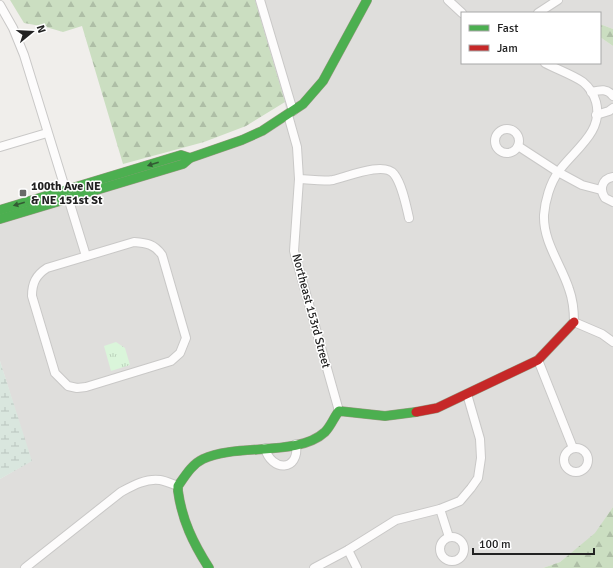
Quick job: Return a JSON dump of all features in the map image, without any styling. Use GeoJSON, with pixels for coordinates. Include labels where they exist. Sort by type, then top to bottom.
{"type":"FeatureCollection","features":[{"type":"Feature","properties":{"kind":"street","name":"Northeast 153rd Street"},"geometry":{"type":"LineString","coordinates":[[260,0],[290,113],[297,147],[299,179],[294,251],[339,411]]}},
{"type":"Feature","properties":{"kind":"street"},"geometry":{"type":"LineString","coordinates":[[0,210],[67,195],[183,164],[190,158],[242,140],[262,131],[303,104],[323,81],[367,0]]}},
{"type":"Feature","properties":{"kind":"street"},"geometry":{"type":"LineString","coordinates":[[448,0],[461,12]]}},
{"type":"Feature","properties":{"kind":"street"},"geometry":{"type":"LineString","coordinates":[[540,12],[558,0]]}},
{"type":"Feature","properties":{"kind":"street"},"geometry":{"type":"LineString","coordinates":[[0,5],[13,28],[24,55],[86,256]]}},
{"type":"Feature","properties":{"kind":"street"},"geometry":{"type":"LineString","coordinates":[[209,568],[198,550],[185,523],[180,506],[178,486],[189,470],[202,460],[219,454],[296,444],[311,440],[325,432],[339,411],[386,416],[414,413],[438,408],[538,360],[574,322],[573,303],[569,289],[547,238],[544,214],[549,192],[558,172],[590,136],[595,126],[597,108],[594,94],[584,82],[546,64]]}},
{"type":"Feature","properties":{"kind":"street"},"geometry":{"type":"LineString","coordinates":[[591,92],[604,90],[609,91],[613,96]]}},
{"type":"Feature","properties":{"kind":"street"},"geometry":{"type":"LineString","coordinates":[[596,115],[609,111],[613,108]]}},
{"type":"Feature","properties":{"kind":"street"},"geometry":{"type":"LineString","coordinates":[[0,147],[47,133]]}},
{"type":"Feature","properties":{"kind":"street"},"geometry":{"type":"LineString","coordinates":[[518,146],[558,172],[582,185],[601,190]]}},
{"type":"Feature","properties":{"kind":"street"},"geometry":{"type":"LineString","coordinates":[[299,179],[331,180],[377,169],[386,169],[394,173],[399,184],[409,218]]}},
{"type":"Feature","properties":{"kind":"street"},"geometry":{"type":"LineString","coordinates":[[613,177],[606,179],[603,182],[601,190],[605,198],[613,202]]}},
{"type":"Feature","properties":{"kind":"street"},"geometry":{"type":"LineString","coordinates":[[0,219],[67,195]]}},
{"type":"Feature","properties":{"kind":"street"},"geometry":{"type":"LineString","coordinates":[[134,242],[148,243],[154,246],[162,255],[184,329],[186,338],[180,353],[170,361],[86,387],[77,388],[68,386],[55,373],[32,296],[32,288],[39,273],[47,268],[86,256],[134,242]]}},
{"type":"Feature","properties":{"kind":"street"},"geometry":{"type":"LineString","coordinates":[[574,322],[602,334],[613,342]]}},
{"type":"Feature","properties":{"kind":"street"},"geometry":{"type":"LineString","coordinates":[[538,360],[573,448]]}},
{"type":"Feature","properties":{"kind":"street"},"geometry":{"type":"LineString","coordinates":[[314,568],[348,550],[396,520],[440,509],[460,501],[478,478],[481,458],[480,439],[467,394]]}},
{"type":"Feature","properties":{"kind":"street"},"geometry":{"type":"LineString","coordinates":[[265,448],[266,453],[274,462],[288,466],[296,456],[296,444]]}},
{"type":"Feature","properties":{"kind":"street"},"geometry":{"type":"LineString","coordinates":[[26,568],[121,492],[134,485],[148,481],[160,480],[178,486]]}},
{"type":"Feature","properties":{"kind":"street"},"geometry":{"type":"LineString","coordinates":[[440,509],[449,537]]}},
{"type":"Feature","properties":{"kind":"street"},"geometry":{"type":"LineString","coordinates":[[348,550],[357,568]]}},
{"type":"Feature","properties":{"kind":"shaded area"},"geometry":{"type":"Polygon","coordinates":[[[255,0],[613,0],[613,29],[601,24],[601,12],[461,12],[461,64],[601,64],[601,38],[613,46],[613,507],[596,533],[560,562],[543,568],[0,568],[0,479],[31,461],[0,361],[0,216],[190,158],[288,115],[255,0]]]}},
{"type":"Feature","properties":{"kind":"green space"},"geometry":{"type":"Polygon","coordinates":[[[10,0],[255,0],[285,102],[246,126],[204,142],[123,164],[82,26],[63,32],[24,23],[10,0]]]}},
{"type":"Feature","properties":{"kind":"green space"},"geometry":{"type":"Polygon","coordinates":[[[601,24],[613,29],[613,46],[601,38],[601,24]]]}},
{"type":"Feature","properties":{"kind":"green space"},"geometry":{"type":"Polygon","coordinates":[[[116,342],[125,348],[130,365],[111,371],[104,346],[116,342]]]}},
{"type":"Feature","properties":{"kind":"green space"},"geometry":{"type":"Polygon","coordinates":[[[0,361],[32,461],[0,479],[0,361]]]}},
{"type":"Feature","properties":{"kind":"green space"},"geometry":{"type":"Polygon","coordinates":[[[613,507],[613,568],[543,568],[560,562],[595,533],[613,507]]]}},
{"type":"Feature","properties":{"kind":"traffic: fast"},"geometry":{"type":"LineString","coordinates":[[0,219],[183,164],[190,158],[242,140],[262,131],[303,104],[323,81],[367,0]]}},
{"type":"Feature","properties":{"kind":"traffic: fast"},"geometry":{"type":"LineString","coordinates":[[0,210],[181,155],[190,158]]}},
{"type":"Feature","properties":{"kind":"traffic: fast"},"geometry":{"type":"LineString","coordinates":[[209,568],[198,550],[185,522],[178,491],[178,486],[183,478],[199,461],[217,454],[299,445],[313,440],[325,432],[339,411],[385,416],[416,412]]}},
{"type":"Feature","properties":{"kind":"traffic: jam"},"geometry":{"type":"LineString","coordinates":[[416,412],[437,408],[538,360],[574,322]]}},
{"type":"Feature","properties":{"kind":"place","name":"100th Ave NE & NE 151st St"},"geometry":{"type":"Point","coordinates":[23,193]}}]}
